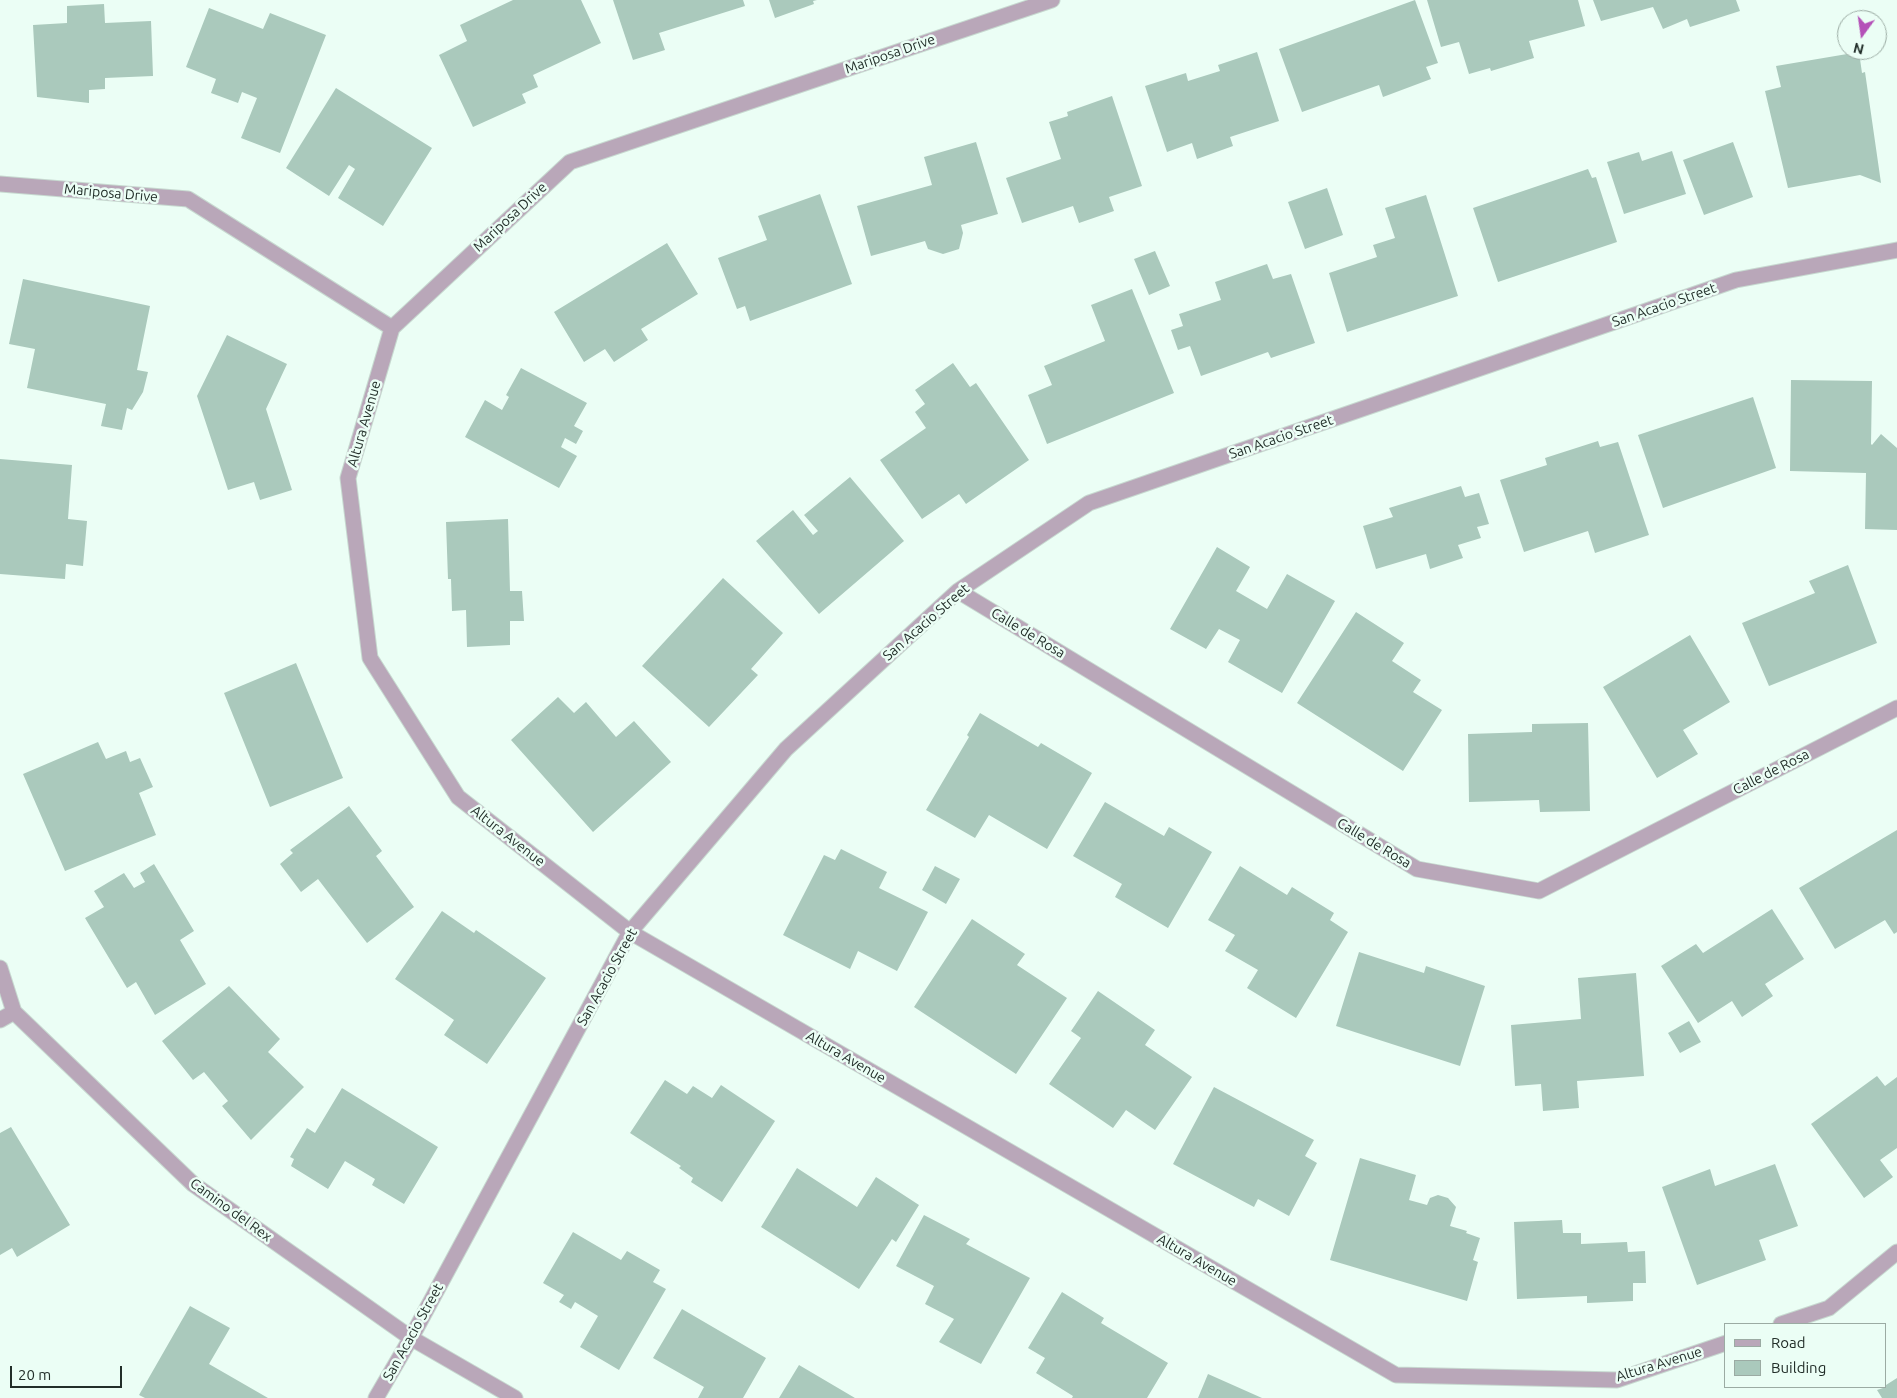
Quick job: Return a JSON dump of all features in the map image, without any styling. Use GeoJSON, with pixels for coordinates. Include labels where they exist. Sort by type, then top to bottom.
{"type":"FeatureCollection","features":[{"type":"Feature","properties":{"kind":"street","name":"Mariposa Drive"},"geometry":{"type":"LineString","coordinates":[[0,184],[188,199],[392,328],[570,162],[1052,0]]}},
{"type":"Feature","properties":{"kind":"street","name":"San Acacio Street"},"geometry":{"type":"LineString","coordinates":[[376,1398],[411,1338],[630,932],[786,748],[958,591],[1089,504],[1736,280],[1897,250]]}},
{"type":"Feature","properties":{"kind":"street","name":"Altura Avenue"},"geometry":{"type":"LineString","coordinates":[[392,328],[348,478],[370,658],[458,797],[630,932],[1396,1375],[1617,1380],[1724,1344]]}},
{"type":"Feature","properties":{"kind":"street","name":"Calle de Rosa"},"geometry":{"type":"LineString","coordinates":[[958,591],[1417,869],[1539,891],[1897,708]]}},
{"type":"Feature","properties":{"kind":"street","name":"Camino del Rex"},"geometry":{"type":"LineString","coordinates":[[0,968],[14,1012],[194,1184],[411,1338],[515,1398]]}},
{"type":"Feature","properties":{"kind":"street"},"geometry":{"type":"LineString","coordinates":[[0,1020],[14,1012]]}},
{"type":"Feature","properties":{"kind":"street"},"geometry":{"type":"LineString","coordinates":[[1784,1323],[1829,1308],[1897,1252]]}},
{"type":"Feature","properties":{"kind":"building"},"geometry":{"type":"Polygon","coordinates":[[[513,0],[581,0],[601,43],[533,75],[538,87],[522,94],[526,103],[473,127],[439,55],[467,41],[460,25],[513,0]]]}},
{"type":"Feature","properties":{"kind":"building"},"geometry":{"type":"Polygon","coordinates":[[[613,0],[743,0],[745,6],[659,33],[665,50],[633,60],[613,0]]]}},
{"type":"Feature","properties":{"kind":"building"},"geometry":{"type":"Polygon","coordinates":[[[769,0],[817,0],[813,1],[814,4],[775,18],[769,0]]]}},
{"type":"Feature","properties":{"kind":"building"},"geometry":{"type":"Polygon","coordinates":[[[1415,0],[1438,63],[1426,67],[1431,79],[1383,97],[1379,85],[1302,112],[1279,49],[1415,0]]]}},
{"type":"Feature","properties":{"kind":"building"},"geometry":{"type":"Polygon","coordinates":[[[1427,0],[1578,0],[1585,26],[1529,41],[1534,58],[1491,71],[1490,68],[1469,74],[1459,42],[1441,47],[1427,0]]]}},
{"type":"Feature","properties":{"kind":"building"},"geometry":{"type":"Polygon","coordinates":[[[1593,0],[1736,0],[1740,11],[1690,27],[1687,19],[1663,29],[1653,7],[1601,21],[1593,0]]]}},
{"type":"Feature","properties":{"kind":"building"},"geometry":{"type":"Polygon","coordinates":[[[104,4],[105,23],[151,21],[153,76],[105,78],[105,89],[89,90],[89,103],[37,97],[33,25],[67,23],[67,6],[104,4]]]}},
{"type":"Feature","properties":{"kind":"building"},"geometry":{"type":"Polygon","coordinates":[[[209,8],[263,29],[270,13],[326,35],[280,153],[241,138],[257,98],[242,92],[238,103],[211,93],[216,79],[186,67],[209,8]]]}},
{"type":"Feature","properties":{"kind":"building"},"geometry":{"type":"Polygon","coordinates":[[[1257,52],[1279,121],[1230,137],[1233,146],[1197,159],[1192,143],[1167,152],[1145,86],[1186,73],[1188,81],[1220,71],[1218,65],[1257,52]]]}},
{"type":"Feature","properties":{"kind":"building"},"geometry":{"type":"Polygon","coordinates":[[[1837,56],[1837,60],[1860,60],[1862,73],[1865,72],[1881,183],[1860,175],[1788,188],[1765,91],[1781,87],[1776,66],[1837,56]]]}},
{"type":"Feature","properties":{"kind":"building"},"geometry":{"type":"Polygon","coordinates":[[[336,88],[432,148],[383,226],[338,198],[355,169],[349,165],[329,196],[286,168],[336,88]]]}},
{"type":"Feature","properties":{"kind":"building"},"geometry":{"type":"Polygon","coordinates":[[[1112,96],[1142,186],[1109,197],[1114,211],[1079,223],[1073,206],[1022,223],[1006,178],[1061,159],[1049,122],[1068,116],[1067,112],[1112,96]]]}},
{"type":"Feature","properties":{"kind":"building"},"geometry":{"type":"Polygon","coordinates":[[[976,142],[998,214],[961,225],[963,233],[959,249],[943,254],[928,249],[925,241],[871,256],[857,206],[932,185],[924,157],[976,142]]]}},
{"type":"Feature","properties":{"kind":"building"},"geometry":{"type":"Polygon","coordinates":[[[1733,142],[1753,197],[1704,215],[1683,160],[1733,142]]]}},
{"type":"Feature","properties":{"kind":"building"},"geometry":{"type":"Polygon","coordinates":[[[1672,151],[1686,194],[1624,214],[1607,162],[1639,152],[1642,161],[1672,151]]]}},
{"type":"Feature","properties":{"kind":"building"},"geometry":{"type":"Polygon","coordinates":[[[1588,169],[1592,178],[1596,177],[1617,242],[1498,282],[1473,208],[1588,169]]]}},
{"type":"Feature","properties":{"kind":"building"},"geometry":{"type":"Polygon","coordinates":[[[1327,188],[1343,235],[1305,249],[1288,202],[1327,188]]]}},
{"type":"Feature","properties":{"kind":"building"},"geometry":{"type":"Polygon","coordinates":[[[820,194],[852,284],[750,321],[745,306],[737,309],[718,258],[767,240],[758,216],[820,194]]]}},
{"type":"Feature","properties":{"kind":"building"},"geometry":{"type":"Polygon","coordinates":[[[1426,195],[1458,296],[1347,332],[1329,273],[1377,257],[1373,245],[1395,238],[1385,208],[1426,195]]]}},
{"type":"Feature","properties":{"kind":"building"},"geometry":{"type":"Polygon","coordinates":[[[667,243],[698,294],[641,329],[648,340],[614,362],[605,349],[584,362],[554,312],[667,243]]]}},
{"type":"Feature","properties":{"kind":"building"},"geometry":{"type":"Polygon","coordinates":[[[1155,251],[1170,286],[1149,295],[1134,259],[1155,251]]]}},
{"type":"Feature","properties":{"kind":"building"},"geometry":{"type":"Polygon","coordinates":[[[1267,264],[1273,279],[1291,274],[1315,343],[1271,358],[1268,352],[1201,376],[1190,346],[1178,350],[1171,330],[1183,326],[1179,314],[1221,300],[1215,282],[1267,264]]]}},
{"type":"Feature","properties":{"kind":"building"},"geometry":{"type":"Polygon","coordinates":[[[23,279],[150,306],[137,370],[148,372],[143,392],[132,410],[127,408],[122,430],[101,426],[106,404],[27,388],[35,349],[9,344],[23,279]]]}},
{"type":"Feature","properties":{"kind":"building"},"geometry":{"type":"Polygon","coordinates":[[[1132,289],[1174,393],[1047,444],[1028,395],[1052,385],[1044,366],[1105,341],[1091,305],[1132,289]]]}},
{"type":"Feature","properties":{"kind":"building"},"geometry":{"type":"Polygon","coordinates":[[[227,335],[287,364],[266,409],[292,490],[260,500],[254,482],[228,490],[197,396],[227,335]]]}},
{"type":"Feature","properties":{"kind":"building"},"geometry":{"type":"Polygon","coordinates":[[[953,363],[970,387],[976,383],[1029,460],[966,504],[959,494],[922,519],[880,460],[926,428],[915,412],[925,404],[915,390],[953,363]]]}},
{"type":"Feature","properties":{"kind":"building"},"geometry":{"type":"Polygon","coordinates":[[[521,368],[587,403],[574,426],[583,431],[576,444],[565,438],[561,447],[577,456],[559,488],[465,437],[485,400],[502,410],[509,397],[506,395],[521,368]]]}},
{"type":"Feature","properties":{"kind":"building"},"geometry":{"type":"Polygon","coordinates":[[[1791,380],[1872,381],[1871,444],[1881,434],[1897,448],[1897,530],[1865,529],[1866,473],[1790,471],[1791,380]]]}},
{"type":"Feature","properties":{"kind":"building"},"geometry":{"type":"Polygon","coordinates":[[[1753,397],[1776,468],[1663,508],[1638,435],[1753,397]]]}},
{"type":"Feature","properties":{"kind":"building"},"geometry":{"type":"Polygon","coordinates":[[[1598,441],[1600,447],[1618,442],[1649,535],[1595,553],[1588,531],[1524,552],[1500,480],[1547,465],[1545,458],[1598,441]]]}},
{"type":"Feature","properties":{"kind":"building"},"geometry":{"type":"Polygon","coordinates":[[[0,459],[72,465],[68,519],[87,521],[83,566],[66,564],[65,579],[0,574],[0,459]]]}},
{"type":"Feature","properties":{"kind":"building"},"geometry":{"type":"Polygon","coordinates":[[[850,477],[904,541],[819,614],[756,541],[793,510],[813,535],[818,531],[804,515],[850,477]]]}},
{"type":"Feature","properties":{"kind":"building"},"geometry":{"type":"Polygon","coordinates":[[[1461,486],[1465,497],[1479,493],[1489,524],[1477,527],[1481,538],[1458,545],[1463,558],[1430,569],[1426,554],[1376,569],[1363,526],[1393,517],[1389,508],[1461,486]]]}},
{"type":"Feature","properties":{"kind":"building"},"geometry":{"type":"Polygon","coordinates":[[[508,519],[510,591],[522,591],[524,621],[510,621],[510,645],[467,647],[466,610],[452,611],[451,579],[448,579],[446,522],[508,519]]]}},
{"type":"Feature","properties":{"kind":"building"},"geometry":{"type":"Polygon","coordinates":[[[1217,547],[1250,567],[1236,591],[1267,609],[1287,574],[1335,601],[1282,693],[1228,662],[1240,640],[1219,629],[1206,649],[1170,629],[1217,547]]]}},
{"type":"Feature","properties":{"kind":"building"},"geometry":{"type":"Polygon","coordinates":[[[1848,565],[1877,643],[1769,686],[1742,623],[1815,593],[1809,581],[1848,565]]]}},
{"type":"Feature","properties":{"kind":"building"},"geometry":{"type":"Polygon","coordinates":[[[723,578],[783,633],[751,669],[758,675],[709,727],[642,666],[723,578]]]}},
{"type":"Feature","properties":{"kind":"building"},"geometry":{"type":"Polygon","coordinates":[[[1356,612],[1404,643],[1392,661],[1421,680],[1413,692],[1442,710],[1403,771],[1297,703],[1356,612]]]}},
{"type":"Feature","properties":{"kind":"building"},"geometry":{"type":"Polygon","coordinates":[[[1690,635],[1730,702],[1683,730],[1698,754],[1657,778],[1603,687],[1690,635]]]}},
{"type":"Feature","properties":{"kind":"building"},"geometry":{"type":"Polygon","coordinates":[[[296,663],[343,778],[270,807],[224,693],[296,663]]]}},
{"type":"Feature","properties":{"kind":"building"},"geometry":{"type":"Polygon","coordinates":[[[558,697],[574,713],[586,702],[616,737],[634,721],[671,762],[593,832],[511,740],[558,697]]]}},
{"type":"Feature","properties":{"kind":"building"},"geometry":{"type":"Polygon","coordinates":[[[980,713],[1038,747],[1041,743],[1092,773],[1047,849],[989,815],[975,838],[926,810],[969,737],[967,735],[980,713]]]}},
{"type":"Feature","properties":{"kind":"building"},"geometry":{"type":"Polygon","coordinates":[[[1588,723],[1590,811],[1540,812],[1539,800],[1469,802],[1468,734],[1532,732],[1532,724],[1588,723]]]}},
{"type":"Feature","properties":{"kind":"building"},"geometry":{"type":"Polygon","coordinates":[[[98,742],[106,759],[126,751],[130,762],[140,758],[153,787],[139,793],[156,835],[65,871],[23,774],[98,742]]]}},
{"type":"Feature","properties":{"kind":"building"},"geometry":{"type":"Polygon","coordinates":[[[1105,802],[1164,836],[1169,827],[1212,852],[1168,928],[1115,897],[1122,884],[1073,856],[1105,802]]]}},
{"type":"Feature","properties":{"kind":"building"},"geometry":{"type":"Polygon","coordinates":[[[349,806],[382,851],[376,856],[414,907],[367,943],[318,879],[301,892],[280,864],[293,853],[290,850],[349,806]]]}},
{"type":"Feature","properties":{"kind":"building"},"geometry":{"type":"Polygon","coordinates":[[[1897,830],[1897,932],[1894,934],[1885,920],[1835,949],[1799,888],[1897,830]]]}},
{"type":"Feature","properties":{"kind":"building"},"geometry":{"type":"Polygon","coordinates":[[[841,849],[887,872],[879,888],[928,912],[897,971],[858,951],[850,969],[783,935],[824,855],[835,860],[841,849]]]}},
{"type":"Feature","properties":{"kind":"building"},"geometry":{"type":"Polygon","coordinates":[[[154,864],[194,931],[180,940],[206,984],[155,1015],[136,982],[127,988],[85,918],[104,907],[94,891],[124,873],[134,888],[145,882],[140,873],[154,864]]]}},
{"type":"Feature","properties":{"kind":"building"},"geometry":{"type":"Polygon","coordinates":[[[935,866],[960,879],[946,904],[922,890],[935,866]]]}},
{"type":"Feature","properties":{"kind":"building"},"geometry":{"type":"Polygon","coordinates":[[[1240,866],[1287,895],[1292,887],[1334,913],[1330,920],[1348,932],[1296,1018],[1247,988],[1258,970],[1225,951],[1235,935],[1208,920],[1240,866]]]}},
{"type":"Feature","properties":{"kind":"building"},"geometry":{"type":"Polygon","coordinates":[[[1772,909],[1804,959],[1765,984],[1773,996],[1742,1017],[1732,1001],[1698,1023],[1661,966],[1696,944],[1703,953],[1772,909]]]}},
{"type":"Feature","properties":{"kind":"building"},"geometry":{"type":"Polygon","coordinates":[[[442,911],[474,933],[476,930],[546,978],[487,1064],[444,1035],[454,1020],[395,979],[442,911]]]}},
{"type":"Feature","properties":{"kind":"building"},"geometry":{"type":"Polygon","coordinates":[[[972,919],[1025,954],[1017,965],[1067,998],[1016,1074],[914,1007],[972,919]]]}},
{"type":"Feature","properties":{"kind":"building"},"geometry":{"type":"Polygon","coordinates":[[[1359,952],[1424,973],[1426,966],[1485,986],[1460,1066],[1336,1026],[1359,952]]]}},
{"type":"Feature","properties":{"kind":"building"},"geometry":{"type":"Polygon","coordinates":[[[1636,973],[1644,1076],[1577,1081],[1579,1108],[1543,1111],[1541,1084],[1515,1086],[1511,1025],[1581,1019],[1578,978],[1636,973]]]}},
{"type":"Feature","properties":{"kind":"building"},"geometry":{"type":"Polygon","coordinates":[[[229,986],[280,1039],[268,1052],[304,1087],[251,1140],[222,1106],[228,1101],[204,1072],[193,1080],[162,1041],[229,986]]]}},
{"type":"Feature","properties":{"kind":"building"},"geometry":{"type":"Polygon","coordinates":[[[1098,991],[1155,1030],[1145,1045],[1192,1077],[1155,1130],[1126,1110],[1113,1128],[1049,1084],[1081,1038],[1071,1031],[1098,991]]]}},
{"type":"Feature","properties":{"kind":"building"},"geometry":{"type":"Polygon","coordinates":[[[1689,1021],[1701,1042],[1680,1053],[1668,1033],[1689,1021]]]}},
{"type":"Feature","properties":{"kind":"building"},"geometry":{"type":"Polygon","coordinates":[[[1877,1076],[1885,1086],[1897,1077],[1897,1148],[1880,1160],[1893,1177],[1864,1198],[1811,1124],[1877,1076]]]}},
{"type":"Feature","properties":{"kind":"building"},"geometry":{"type":"Polygon","coordinates":[[[665,1080],[687,1094],[693,1086],[712,1098],[721,1085],[775,1121],[722,1202],[691,1182],[693,1178],[679,1168],[681,1166],[630,1133],[665,1080]]]}},
{"type":"Feature","properties":{"kind":"building"},"geometry":{"type":"Polygon","coordinates":[[[1214,1087],[1314,1140],[1305,1156],[1317,1163],[1289,1216],[1258,1199],[1254,1207],[1173,1164],[1214,1087]]]}},
{"type":"Feature","properties":{"kind":"building"},"geometry":{"type":"Polygon","coordinates":[[[342,1088],[438,1147],[404,1204],[372,1185],[375,1179],[345,1161],[328,1189],[291,1166],[294,1159],[290,1157],[307,1128],[315,1133],[342,1088]]]}},
{"type":"Feature","properties":{"kind":"building"},"geometry":{"type":"Polygon","coordinates":[[[11,1127],[70,1225],[17,1257],[12,1248],[0,1255],[0,1133],[11,1127]]]}},
{"type":"Feature","properties":{"kind":"building"},"geometry":{"type":"Polygon","coordinates":[[[1360,1158],[1416,1175],[1409,1200],[1427,1205],[1430,1198],[1438,1195],[1448,1198],[1456,1207],[1450,1226],[1467,1231],[1466,1233],[1480,1238],[1473,1260],[1478,1262],[1467,1301],[1330,1260],[1360,1158]]]}},
{"type":"Feature","properties":{"kind":"building"},"geometry":{"type":"Polygon","coordinates":[[[1775,1164],[1798,1226],[1759,1240],[1766,1260],[1697,1285],[1662,1187],[1710,1169],[1715,1186],[1775,1164]]]}},
{"type":"Feature","properties":{"kind":"building"},"geometry":{"type":"Polygon","coordinates":[[[797,1168],[857,1207],[876,1177],[919,1205],[896,1242],[892,1239],[859,1289],[761,1227],[797,1168]]]}},
{"type":"Feature","properties":{"kind":"building"},"geometry":{"type":"Polygon","coordinates":[[[924,1215],[970,1239],[966,1244],[1030,1278],[981,1364],[939,1342],[954,1319],[925,1304],[934,1286],[896,1266],[924,1215]]]}},
{"type":"Feature","properties":{"kind":"building"},"geometry":{"type":"Polygon","coordinates":[[[1562,1220],[1563,1233],[1581,1233],[1581,1244],[1627,1242],[1628,1252],[1645,1251],[1646,1283],[1633,1283],[1633,1301],[1587,1303],[1587,1296],[1517,1299],[1514,1222],[1562,1220]]]}},
{"type":"Feature","properties":{"kind":"building"},"geometry":{"type":"Polygon","coordinates":[[[573,1232],[621,1260],[627,1251],[660,1270],[653,1282],[666,1289],[619,1370],[580,1347],[598,1316],[575,1302],[571,1309],[559,1302],[564,1295],[543,1283],[573,1232]]]}},
{"type":"Feature","properties":{"kind":"building"},"geometry":{"type":"Polygon","coordinates":[[[1062,1292],[1104,1318],[1101,1323],[1168,1363],[1147,1398],[1072,1398],[1073,1396],[1036,1373],[1045,1358],[1028,1348],[1062,1292]]]}},
{"type":"Feature","properties":{"kind":"building"},"geometry":{"type":"Polygon","coordinates":[[[190,1306],[230,1328],[209,1364],[268,1398],[145,1398],[139,1395],[190,1306]]]}},
{"type":"Feature","properties":{"kind":"building"},"geometry":{"type":"Polygon","coordinates":[[[682,1309],[766,1358],[743,1398],[698,1398],[704,1387],[653,1358],[682,1309]]]}},
{"type":"Feature","properties":{"kind":"building"},"geometry":{"type":"Polygon","coordinates":[[[799,1365],[855,1398],[779,1398],[799,1365]]]}},
{"type":"Feature","properties":{"kind":"building"},"geometry":{"type":"Polygon","coordinates":[[[1208,1374],[1262,1398],[1198,1398],[1208,1374]]]}},
{"type":"Feature","properties":{"kind":"building"},"geometry":{"type":"Polygon","coordinates":[[[1897,1378],[1897,1398],[1882,1398],[1877,1390],[1887,1388],[1887,1384],[1897,1378]]]}}]}
